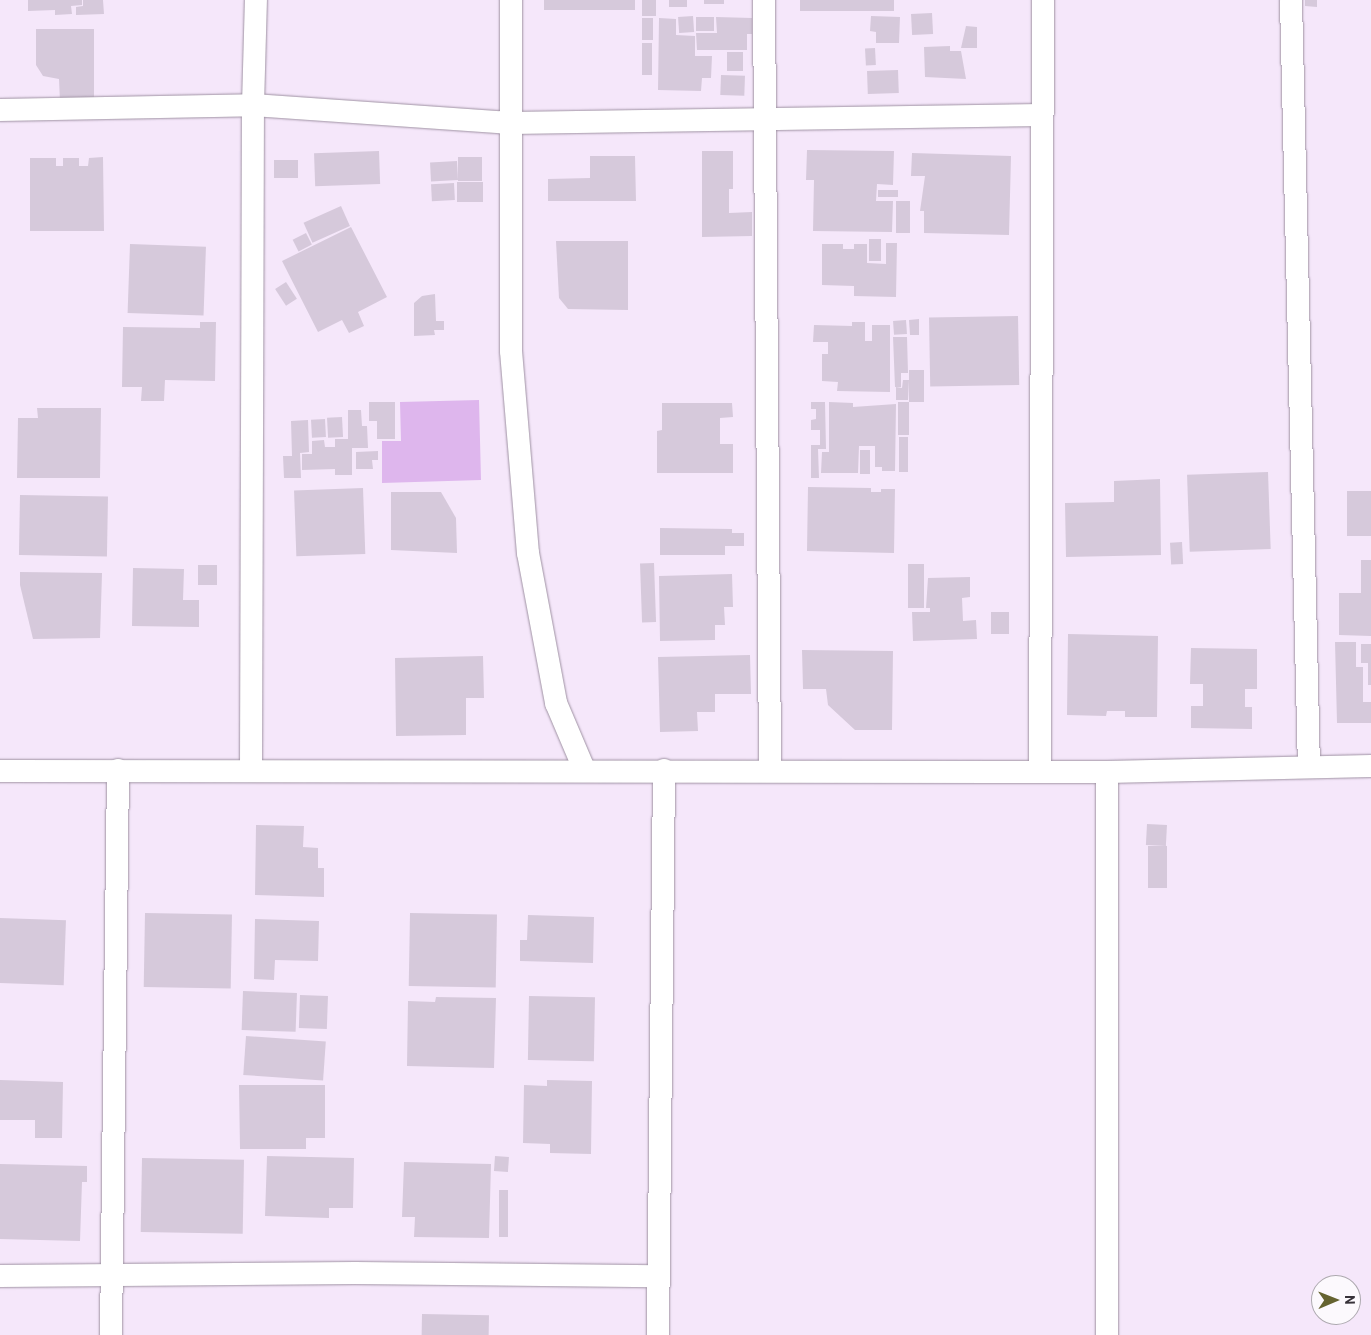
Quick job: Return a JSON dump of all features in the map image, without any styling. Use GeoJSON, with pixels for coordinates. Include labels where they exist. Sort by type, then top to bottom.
{"type":"FeatureCollection","features":[{"type":"Feature","properties":{"kind":"street"},"geometry":{"type":"LineString","coordinates":[[251,769],[253,106],[256,0]]}},
{"type":"Feature","properties":{"kind":"street"},"geometry":{"type":"LineString","coordinates":[[511,0],[510,351],[528,553],[556,703],[584,769]]}},
{"type":"Feature","properties":{"kind":"street"},"geometry":{"type":"LineString","coordinates":[[764,0],[763,122],[770,770]]}},
{"type":"Feature","properties":{"kind":"street"},"geometry":{"type":"LineString","coordinates":[[1040,772],[1043,0]]}},
{"type":"Feature","properties":{"kind":"street"},"geometry":{"type":"LineString","coordinates":[[1291,0],[1308,768]]}},
{"type":"Feature","properties":{"kind":"street"},"geometry":{"type":"LineString","coordinates":[[0,110],[253,106],[511,123],[763,122],[1042,115]]}},
{"type":"Feature","properties":{"kind":"street"},"geometry":{"type":"LineString","coordinates":[[0,771],[584,769],[1107,772],[1371,766]]}},
{"type":"Feature","properties":{"kind":"street"},"geometry":{"type":"LineString","coordinates":[[111,1335],[118,770]]}},
{"type":"Feature","properties":{"kind":"street"},"geometry":{"type":"LineString","coordinates":[[658,1335],[664,770]]}},
{"type":"Feature","properties":{"kind":"street"},"geometry":{"type":"LineString","coordinates":[[1107,772],[1107,1335]]}},
{"type":"Feature","properties":{"kind":"street"},"geometry":{"type":"LineString","coordinates":[[0,1276],[355,1273],[658,1276]]}},
{"type":"Feature","properties":{"kind":"shaded area"},"geometry":{"type":"Polygon","coordinates":[[[479,400],[481,480],[382,483],[382,441],[401,441],[400,402],[479,400]]]}},
{"type":"Feature","properties":{"kind":"building"},"geometry":{"type":"Polygon","coordinates":[[[28,0],[82,0],[82,5],[71,6],[72,14],[55,15],[55,10],[28,11],[28,0]]]}},
{"type":"Feature","properties":{"kind":"building"},"geometry":{"type":"Polygon","coordinates":[[[83,0],[103,0],[104,14],[76,15],[76,7],[83,6],[83,0]]]}},
{"type":"Feature","properties":{"kind":"building"},"geometry":{"type":"Polygon","coordinates":[[[544,0],[635,0],[635,10],[544,10],[544,0]]]}},
{"type":"Feature","properties":{"kind":"building"},"geometry":{"type":"Polygon","coordinates":[[[642,0],[656,0],[656,16],[642,16],[642,0]]]}},
{"type":"Feature","properties":{"kind":"building"},"geometry":{"type":"Polygon","coordinates":[[[669,0],[687,0],[687,7],[669,7],[669,0]]]}},
{"type":"Feature","properties":{"kind":"building"},"geometry":{"type":"Polygon","coordinates":[[[704,0],[724,0],[724,4],[704,4],[704,0]]]}},
{"type":"Feature","properties":{"kind":"building"},"geometry":{"type":"Polygon","coordinates":[[[800,0],[894,0],[894,11],[800,11],[800,0]]]}},
{"type":"Feature","properties":{"kind":"building"},"geometry":{"type":"Polygon","coordinates":[[[1305,0],[1317,0],[1317,7],[1305,6],[1305,0]]]}},
{"type":"Feature","properties":{"kind":"building"},"geometry":{"type":"Polygon","coordinates":[[[932,13],[933,34],[912,35],[911,14],[932,13]]]}},
{"type":"Feature","properties":{"kind":"building"},"geometry":{"type":"Polygon","coordinates":[[[693,16],[694,32],[679,33],[678,17],[693,16]]]}},
{"type":"Feature","properties":{"kind":"building"},"geometry":{"type":"Polygon","coordinates":[[[871,16],[900,17],[899,43],[876,43],[876,32],[870,31],[871,16]]]}},
{"type":"Feature","properties":{"kind":"building"},"geometry":{"type":"Polygon","coordinates":[[[696,17],[714,17],[714,31],[696,31],[696,17]]]}},
{"type":"Feature","properties":{"kind":"building"},"geometry":{"type":"Polygon","coordinates":[[[716,17],[752,18],[752,34],[747,34],[747,50],[697,50],[696,33],[717,33],[716,17]]]}},
{"type":"Feature","properties":{"kind":"building"},"geometry":{"type":"Polygon","coordinates":[[[642,18],[653,18],[653,40],[642,40],[642,18]]]}},
{"type":"Feature","properties":{"kind":"building"},"geometry":{"type":"Polygon","coordinates":[[[659,18],[676,19],[676,35],[695,36],[695,56],[712,56],[711,78],[702,78],[701,91],[658,90],[659,18]]]}},
{"type":"Feature","properties":{"kind":"building"},"geometry":{"type":"Polygon","coordinates":[[[966,26],[977,27],[977,48],[961,48],[966,26]]]}},
{"type":"Feature","properties":{"kind":"building"},"geometry":{"type":"Polygon","coordinates":[[[36,29],[94,29],[94,101],[60,102],[59,79],[43,76],[36,65],[36,29]]]}},
{"type":"Feature","properties":{"kind":"building"},"geometry":{"type":"Polygon","coordinates":[[[642,43],[652,43],[652,75],[642,75],[642,43]]]}},
{"type":"Feature","properties":{"kind":"building"},"geometry":{"type":"Polygon","coordinates":[[[950,46],[950,51],[961,51],[966,79],[925,77],[924,47],[950,46]]]}},
{"type":"Feature","properties":{"kind":"building"},"geometry":{"type":"Polygon","coordinates":[[[875,48],[876,65],[866,66],[865,49],[875,48]]]}},
{"type":"Feature","properties":{"kind":"building"},"geometry":{"type":"Polygon","coordinates":[[[727,52],[743,52],[743,71],[727,71],[727,52]]]}},
{"type":"Feature","properties":{"kind":"building"},"geometry":{"type":"Polygon","coordinates":[[[898,70],[899,93],[868,94],[867,71],[898,70]]]}},
{"type":"Feature","properties":{"kind":"building"},"geometry":{"type":"Polygon","coordinates":[[[721,75],[745,76],[744,96],[720,95],[721,75]]]}},
{"type":"Feature","properties":{"kind":"building"},"geometry":{"type":"Polygon","coordinates":[[[807,150],[894,151],[893,185],[877,184],[876,201],[893,201],[892,232],[813,231],[814,180],[806,180],[807,150]]]}},
{"type":"Feature","properties":{"kind":"building"},"geometry":{"type":"Polygon","coordinates":[[[379,151],[380,184],[315,186],[314,153],[379,151]]]}},
{"type":"Feature","properties":{"kind":"building"},"geometry":{"type":"Polygon","coordinates":[[[702,151],[733,151],[733,189],[729,189],[729,213],[752,212],[752,236],[702,237],[702,151]]]}},
{"type":"Feature","properties":{"kind":"building"},"geometry":{"type":"Polygon","coordinates":[[[912,153],[1011,156],[1009,235],[924,233],[924,211],[920,211],[925,176],[911,176],[912,153]]]}},
{"type":"Feature","properties":{"kind":"building"},"geometry":{"type":"Polygon","coordinates":[[[590,156],[635,156],[636,201],[548,201],[548,179],[590,178],[590,156]]]}},
{"type":"Feature","properties":{"kind":"building"},"geometry":{"type":"Polygon","coordinates":[[[103,157],[104,231],[30,231],[30,158],[56,158],[56,166],[63,166],[63,158],[79,158],[79,166],[88,166],[89,158],[103,157]]]}},
{"type":"Feature","properties":{"kind":"building"},"geometry":{"type":"Polygon","coordinates":[[[458,157],[482,157],[482,181],[458,181],[458,157]]]}},
{"type":"Feature","properties":{"kind":"building"},"geometry":{"type":"Polygon","coordinates":[[[274,160],[298,160],[298,178],[274,178],[274,160]]]}},
{"type":"Feature","properties":{"kind":"building"},"geometry":{"type":"Polygon","coordinates":[[[457,161],[458,180],[431,181],[430,162],[457,161]]]}},
{"type":"Feature","properties":{"kind":"building"},"geometry":{"type":"Polygon","coordinates":[[[457,182],[483,182],[483,202],[457,202],[457,182]]]}},
{"type":"Feature","properties":{"kind":"building"},"geometry":{"type":"Polygon","coordinates":[[[454,183],[455,200],[432,201],[431,184],[454,183]]]}},
{"type":"Feature","properties":{"kind":"building"},"geometry":{"type":"Polygon","coordinates":[[[878,190],[898,190],[898,197],[878,197],[878,190]]]}},
{"type":"Feature","properties":{"kind":"building"},"geometry":{"type":"Polygon","coordinates":[[[896,201],[910,201],[910,233],[896,233],[896,201]]]}},
{"type":"Feature","properties":{"kind":"building"},"geometry":{"type":"Polygon","coordinates":[[[341,206],[350,226],[312,243],[304,223],[341,206]]]}},
{"type":"Feature","properties":{"kind":"building"},"geometry":{"type":"Polygon","coordinates":[[[351,227],[387,297],[358,312],[364,326],[349,333],[342,320],[318,332],[282,261],[351,227]]]}},
{"type":"Feature","properties":{"kind":"building"},"geometry":{"type":"Polygon","coordinates":[[[306,233],[312,245],[299,251],[293,240],[306,233]]]}},
{"type":"Feature","properties":{"kind":"building"},"geometry":{"type":"Polygon","coordinates":[[[869,239],[881,239],[881,261],[869,261],[869,239]]]}},
{"type":"Feature","properties":{"kind":"building"},"geometry":{"type":"Polygon","coordinates":[[[556,241],[628,241],[628,310],[568,309],[559,298],[556,241]]]}},
{"type":"Feature","properties":{"kind":"building"},"geometry":{"type":"Polygon","coordinates":[[[886,243],[897,243],[896,297],[854,296],[854,286],[822,285],[822,244],[843,244],[843,249],[854,249],[854,244],[867,244],[867,263],[886,264],[886,243]]]}},
{"type":"Feature","properties":{"kind":"building"},"geometry":{"type":"Polygon","coordinates":[[[130,244],[206,247],[204,316],[128,313],[130,244]]]}},
{"type":"Feature","properties":{"kind":"building"},"geometry":{"type":"Polygon","coordinates":[[[286,282],[297,299],[286,306],[275,289],[286,282]]]}},
{"type":"Feature","properties":{"kind":"building"},"geometry":{"type":"Polygon","coordinates":[[[435,294],[436,321],[444,321],[444,330],[434,330],[435,335],[414,336],[414,303],[422,296],[435,294]]]}},
{"type":"Feature","properties":{"kind":"building"},"geometry":{"type":"Polygon","coordinates":[[[1018,316],[1019,385],[930,387],[929,318],[1018,316]]]}},
{"type":"Feature","properties":{"kind":"building"},"geometry":{"type":"Polygon","coordinates":[[[919,319],[919,335],[910,335],[909,320],[919,319]]]}},
{"type":"Feature","properties":{"kind":"building"},"geometry":{"type":"Polygon","coordinates":[[[906,320],[907,334],[894,335],[893,321],[906,320]]]}},
{"type":"Feature","properties":{"kind":"building"},"geometry":{"type":"Polygon","coordinates":[[[200,322],[216,322],[215,381],[165,380],[164,401],[141,401],[142,387],[122,387],[123,327],[200,328],[200,322]]]}},
{"type":"Feature","properties":{"kind":"building"},"geometry":{"type":"Polygon","coordinates":[[[852,322],[865,322],[865,341],[872,341],[872,325],[890,325],[890,392],[837,391],[838,382],[822,381],[822,354],[828,354],[828,342],[813,342],[814,325],[852,326],[852,322]]]}},
{"type":"Feature","properties":{"kind":"building"},"geometry":{"type":"Polygon","coordinates":[[[893,337],[907,337],[908,373],[901,373],[901,387],[895,387],[893,337]]]}},
{"type":"Feature","properties":{"kind":"building"},"geometry":{"type":"Polygon","coordinates":[[[909,370],[924,370],[924,402],[909,402],[909,370]]]}},
{"type":"Feature","properties":{"kind":"building"},"geometry":{"type":"Polygon","coordinates":[[[903,380],[909,380],[908,400],[896,400],[896,387],[902,388],[903,380]]]}},
{"type":"Feature","properties":{"kind":"building"},"geometry":{"type":"Polygon","coordinates":[[[369,402],[377,402],[377,421],[369,421],[369,402]]]}},
{"type":"Feature","properties":{"kind":"building"},"geometry":{"type":"Polygon","coordinates":[[[377,402],[395,402],[395,439],[377,439],[377,402]]]}},
{"type":"Feature","properties":{"kind":"building"},"geometry":{"type":"Polygon","coordinates":[[[811,402],[825,402],[826,449],[818,449],[819,478],[811,478],[811,445],[820,445],[820,430],[811,430],[811,420],[816,419],[816,409],[811,409],[811,402]]]}},
{"type":"Feature","properties":{"kind":"building"},"geometry":{"type":"Polygon","coordinates":[[[829,402],[853,403],[853,407],[896,404],[895,471],[882,471],[882,467],[875,467],[875,446],[859,446],[858,473],[821,473],[822,452],[829,452],[829,402]]]}},
{"type":"Feature","properties":{"kind":"building"},"geometry":{"type":"Polygon","coordinates":[[[898,402],[909,402],[909,435],[898,435],[898,402]]]}},
{"type":"Feature","properties":{"kind":"building"},"geometry":{"type":"Polygon","coordinates":[[[662,403],[732,403],[733,417],[720,418],[720,444],[733,444],[733,473],[657,473],[657,431],[662,430],[662,403]]]}},
{"type":"Feature","properties":{"kind":"building"},"geometry":{"type":"Polygon","coordinates":[[[37,408],[101,408],[100,478],[17,478],[18,418],[38,418],[37,408]]]}},
{"type":"Feature","properties":{"kind":"building"},"geometry":{"type":"Polygon","coordinates":[[[348,410],[361,410],[362,426],[367,426],[368,448],[352,448],[352,475],[335,475],[335,469],[302,470],[302,454],[312,454],[312,441],[324,440],[325,447],[335,447],[335,439],[348,439],[348,410]]]}},
{"type":"Feature","properties":{"kind":"building"},"geometry":{"type":"Polygon","coordinates":[[[342,417],[343,437],[328,438],[327,418],[342,417]]]}},
{"type":"Feature","properties":{"kind":"building"},"geometry":{"type":"Polygon","coordinates":[[[325,419],[326,437],[312,438],[311,420],[325,419]]]}},
{"type":"Feature","properties":{"kind":"building"},"geometry":{"type":"Polygon","coordinates":[[[308,420],[309,452],[300,453],[301,478],[284,478],[283,456],[292,456],[291,421],[308,420]]]}},
{"type":"Feature","properties":{"kind":"building"},"geometry":{"type":"Polygon","coordinates":[[[899,437],[908,437],[908,472],[899,472],[899,437]]]}},
{"type":"Feature","properties":{"kind":"building"},"geometry":{"type":"Polygon","coordinates":[[[860,450],[870,450],[870,474],[860,474],[860,450]]]}},
{"type":"Feature","properties":{"kind":"building"},"geometry":{"type":"Polygon","coordinates":[[[378,451],[378,460],[372,460],[373,469],[356,469],[356,452],[378,451]]]}},
{"type":"Feature","properties":{"kind":"building"},"geometry":{"type":"Polygon","coordinates":[[[1268,472],[1271,549],[1190,552],[1187,475],[1268,472]]]}},
{"type":"Feature","properties":{"kind":"building"},"geometry":{"type":"Polygon","coordinates":[[[1160,479],[1161,555],[1066,557],[1065,503],[1114,502],[1114,481],[1160,479]]]}},
{"type":"Feature","properties":{"kind":"building"},"geometry":{"type":"Polygon","coordinates":[[[808,487],[871,488],[871,492],[881,492],[881,489],[895,489],[894,553],[807,551],[808,487]]]}},
{"type":"Feature","properties":{"kind":"building"},"geometry":{"type":"Polygon","coordinates":[[[363,488],[365,554],[296,556],[294,490],[363,488]]]}},
{"type":"Feature","properties":{"kind":"building"},"geometry":{"type":"Polygon","coordinates":[[[1347,491],[1371,491],[1371,536],[1347,536],[1347,491]]]}},
{"type":"Feature","properties":{"kind":"building"},"geometry":{"type":"Polygon","coordinates":[[[391,492],[441,492],[456,518],[457,553],[391,550],[391,492]]]}},
{"type":"Feature","properties":{"kind":"building"},"geometry":{"type":"Polygon","coordinates":[[[20,495],[108,497],[107,557],[19,555],[20,495]]]}},
{"type":"Feature","properties":{"kind":"building"},"geometry":{"type":"Polygon","coordinates":[[[660,528],[732,529],[732,533],[744,533],[744,546],[725,546],[725,555],[660,555],[660,528]]]}},
{"type":"Feature","properties":{"kind":"building"},"geometry":{"type":"Polygon","coordinates":[[[1182,542],[1183,564],[1171,565],[1170,543],[1182,542]]]}},
{"type":"Feature","properties":{"kind":"building"},"geometry":{"type":"Polygon","coordinates":[[[1361,560],[1371,560],[1371,636],[1339,635],[1339,593],[1361,593],[1361,560]]]}},
{"type":"Feature","properties":{"kind":"building"},"geometry":{"type":"Polygon","coordinates":[[[640,563],[654,563],[656,622],[642,622],[640,563]]]}},
{"type":"Feature","properties":{"kind":"building"},"geometry":{"type":"Polygon","coordinates":[[[908,564],[924,564],[924,608],[908,608],[908,564]]]}},
{"type":"Feature","properties":{"kind":"building"},"geometry":{"type":"Polygon","coordinates":[[[198,565],[217,565],[217,585],[198,585],[198,565]]]}},
{"type":"Feature","properties":{"kind":"building"},"geometry":{"type":"Polygon","coordinates":[[[133,568],[184,569],[183,600],[199,600],[199,627],[132,626],[133,568]]]}},
{"type":"Feature","properties":{"kind":"building"},"geometry":{"type":"Polygon","coordinates":[[[20,572],[102,573],[100,638],[33,639],[20,585],[20,572]]]}},
{"type":"Feature","properties":{"kind":"building"},"geometry":{"type":"Polygon","coordinates":[[[732,574],[733,607],[724,607],[725,625],[715,625],[715,640],[660,641],[659,576],[732,574]]]}},
{"type":"Feature","properties":{"kind":"building"},"geometry":{"type":"Polygon","coordinates":[[[970,577],[970,597],[962,598],[963,621],[976,620],[977,639],[913,641],[912,612],[930,612],[930,608],[926,608],[928,578],[970,577]]]}},
{"type":"Feature","properties":{"kind":"building"},"geometry":{"type":"Polygon","coordinates":[[[991,612],[1009,612],[1009,634],[991,634],[991,612]]]}},
{"type":"Feature","properties":{"kind":"building"},"geometry":{"type":"Polygon","coordinates":[[[1068,634],[1158,636],[1157,717],[1125,717],[1125,711],[1107,711],[1106,716],[1067,715],[1068,634]]]}},
{"type":"Feature","properties":{"kind":"building"},"geometry":{"type":"Polygon","coordinates":[[[1335,642],[1356,642],[1356,667],[1363,667],[1363,702],[1371,702],[1371,723],[1337,723],[1335,642]]]}},
{"type":"Feature","properties":{"kind":"building"},"geometry":{"type":"Polygon","coordinates":[[[1361,644],[1371,644],[1371,685],[1368,685],[1368,663],[1361,663],[1361,644]]]}},
{"type":"Feature","properties":{"kind":"building"},"geometry":{"type":"Polygon","coordinates":[[[1191,648],[1257,649],[1257,689],[1245,689],[1245,707],[1252,707],[1252,729],[1191,728],[1191,706],[1203,706],[1203,684],[1190,684],[1191,648]]]}},
{"type":"Feature","properties":{"kind":"building"},"geometry":{"type":"Polygon","coordinates":[[[802,650],[893,651],[892,730],[855,730],[828,705],[826,689],[803,689],[802,650]]]}},
{"type":"Feature","properties":{"kind":"building"},"geometry":{"type":"Polygon","coordinates":[[[750,655],[751,694],[715,694],[715,712],[697,712],[698,731],[660,732],[658,657],[750,655]]]}},
{"type":"Feature","properties":{"kind":"building"},"geometry":{"type":"Polygon","coordinates":[[[483,656],[484,698],[466,698],[466,735],[396,736],[395,658],[483,656]]]}},
{"type":"Feature","properties":{"kind":"building"},"geometry":{"type":"Polygon","coordinates":[[[1147,824],[1167,825],[1166,846],[1146,845],[1147,824]]]}},
{"type":"Feature","properties":{"kind":"building"},"geometry":{"type":"Polygon","coordinates":[[[256,825],[304,826],[303,847],[318,848],[318,868],[324,868],[324,897],[255,895],[256,825]]]}},
{"type":"Feature","properties":{"kind":"building"},"geometry":{"type":"Polygon","coordinates":[[[1148,846],[1167,846],[1167,888],[1148,888],[1148,846]]]}},
{"type":"Feature","properties":{"kind":"building"},"geometry":{"type":"Polygon","coordinates":[[[145,913],[232,915],[231,989],[144,987],[145,913]]]}},
{"type":"Feature","properties":{"kind":"building"},"geometry":{"type":"Polygon","coordinates":[[[410,913],[497,915],[496,988],[409,986],[410,913]]]}},
{"type":"Feature","properties":{"kind":"building"},"geometry":{"type":"Polygon","coordinates":[[[528,915],[594,917],[593,963],[520,961],[520,940],[527,940],[528,915]]]}},
{"type":"Feature","properties":{"kind":"building"},"geometry":{"type":"Polygon","coordinates":[[[0,918],[66,920],[64,985],[0,983],[0,918]]]}},
{"type":"Feature","properties":{"kind":"building"},"geometry":{"type":"Polygon","coordinates":[[[255,919],[319,921],[318,961],[275,960],[274,980],[254,979],[255,919]]]}},
{"type":"Feature","properties":{"kind":"building"},"geometry":{"type":"Polygon","coordinates":[[[243,991],[297,993],[296,1032],[242,1030],[243,991]]]}},
{"type":"Feature","properties":{"kind":"building"},"geometry":{"type":"Polygon","coordinates":[[[300,995],[328,996],[327,1029],[299,1028],[300,995]]]}},
{"type":"Feature","properties":{"kind":"building"},"geometry":{"type":"Polygon","coordinates":[[[529,996],[595,997],[594,1061],[528,1060],[529,996]]]}},
{"type":"Feature","properties":{"kind":"building"},"geometry":{"type":"Polygon","coordinates":[[[436,997],[496,998],[494,1068],[407,1066],[408,1001],[435,1002],[436,997]]]}},
{"type":"Feature","properties":{"kind":"building"},"geometry":{"type":"Polygon","coordinates":[[[246,1036],[326,1042],[323,1080],[243,1075],[246,1036]]]}},
{"type":"Feature","properties":{"kind":"building"},"geometry":{"type":"Polygon","coordinates":[[[0,1080],[63,1082],[62,1138],[35,1138],[35,1120],[0,1120],[0,1080]]]}},
{"type":"Feature","properties":{"kind":"building"},"geometry":{"type":"Polygon","coordinates":[[[547,1080],[592,1081],[591,1154],[550,1153],[550,1144],[523,1143],[524,1085],[547,1086],[547,1080]]]}},
{"type":"Feature","properties":{"kind":"building"},"geometry":{"type":"Polygon","coordinates":[[[239,1085],[325,1085],[325,1138],[306,1138],[306,1149],[240,1149],[239,1085]]]}},
{"type":"Feature","properties":{"kind":"building"},"geometry":{"type":"Polygon","coordinates":[[[267,1156],[354,1158],[353,1208],[329,1208],[329,1218],[265,1216],[267,1156]]]}},
{"type":"Feature","properties":{"kind":"building"},"geometry":{"type":"Polygon","coordinates":[[[495,1156],[509,1157],[508,1172],[494,1171],[495,1156]]]}},
{"type":"Feature","properties":{"kind":"building"},"geometry":{"type":"Polygon","coordinates":[[[142,1158],[244,1160],[243,1234],[141,1232],[142,1158]]]}},
{"type":"Feature","properties":{"kind":"building"},"geometry":{"type":"Polygon","coordinates":[[[404,1162],[491,1164],[489,1238],[414,1237],[415,1217],[402,1217],[404,1162]]]}},
{"type":"Feature","properties":{"kind":"building"},"geometry":{"type":"Polygon","coordinates":[[[0,1164],[87,1166],[87,1182],[82,1182],[80,1241],[0,1239],[0,1164]]]}},
{"type":"Feature","properties":{"kind":"building"},"geometry":{"type":"Polygon","coordinates":[[[499,1190],[508,1190],[508,1237],[499,1237],[499,1190]]]}},
{"type":"Feature","properties":{"kind":"building"},"geometry":{"type":"Polygon","coordinates":[[[422,1314],[489,1315],[489,1335],[422,1335],[422,1314]]]}}]}
